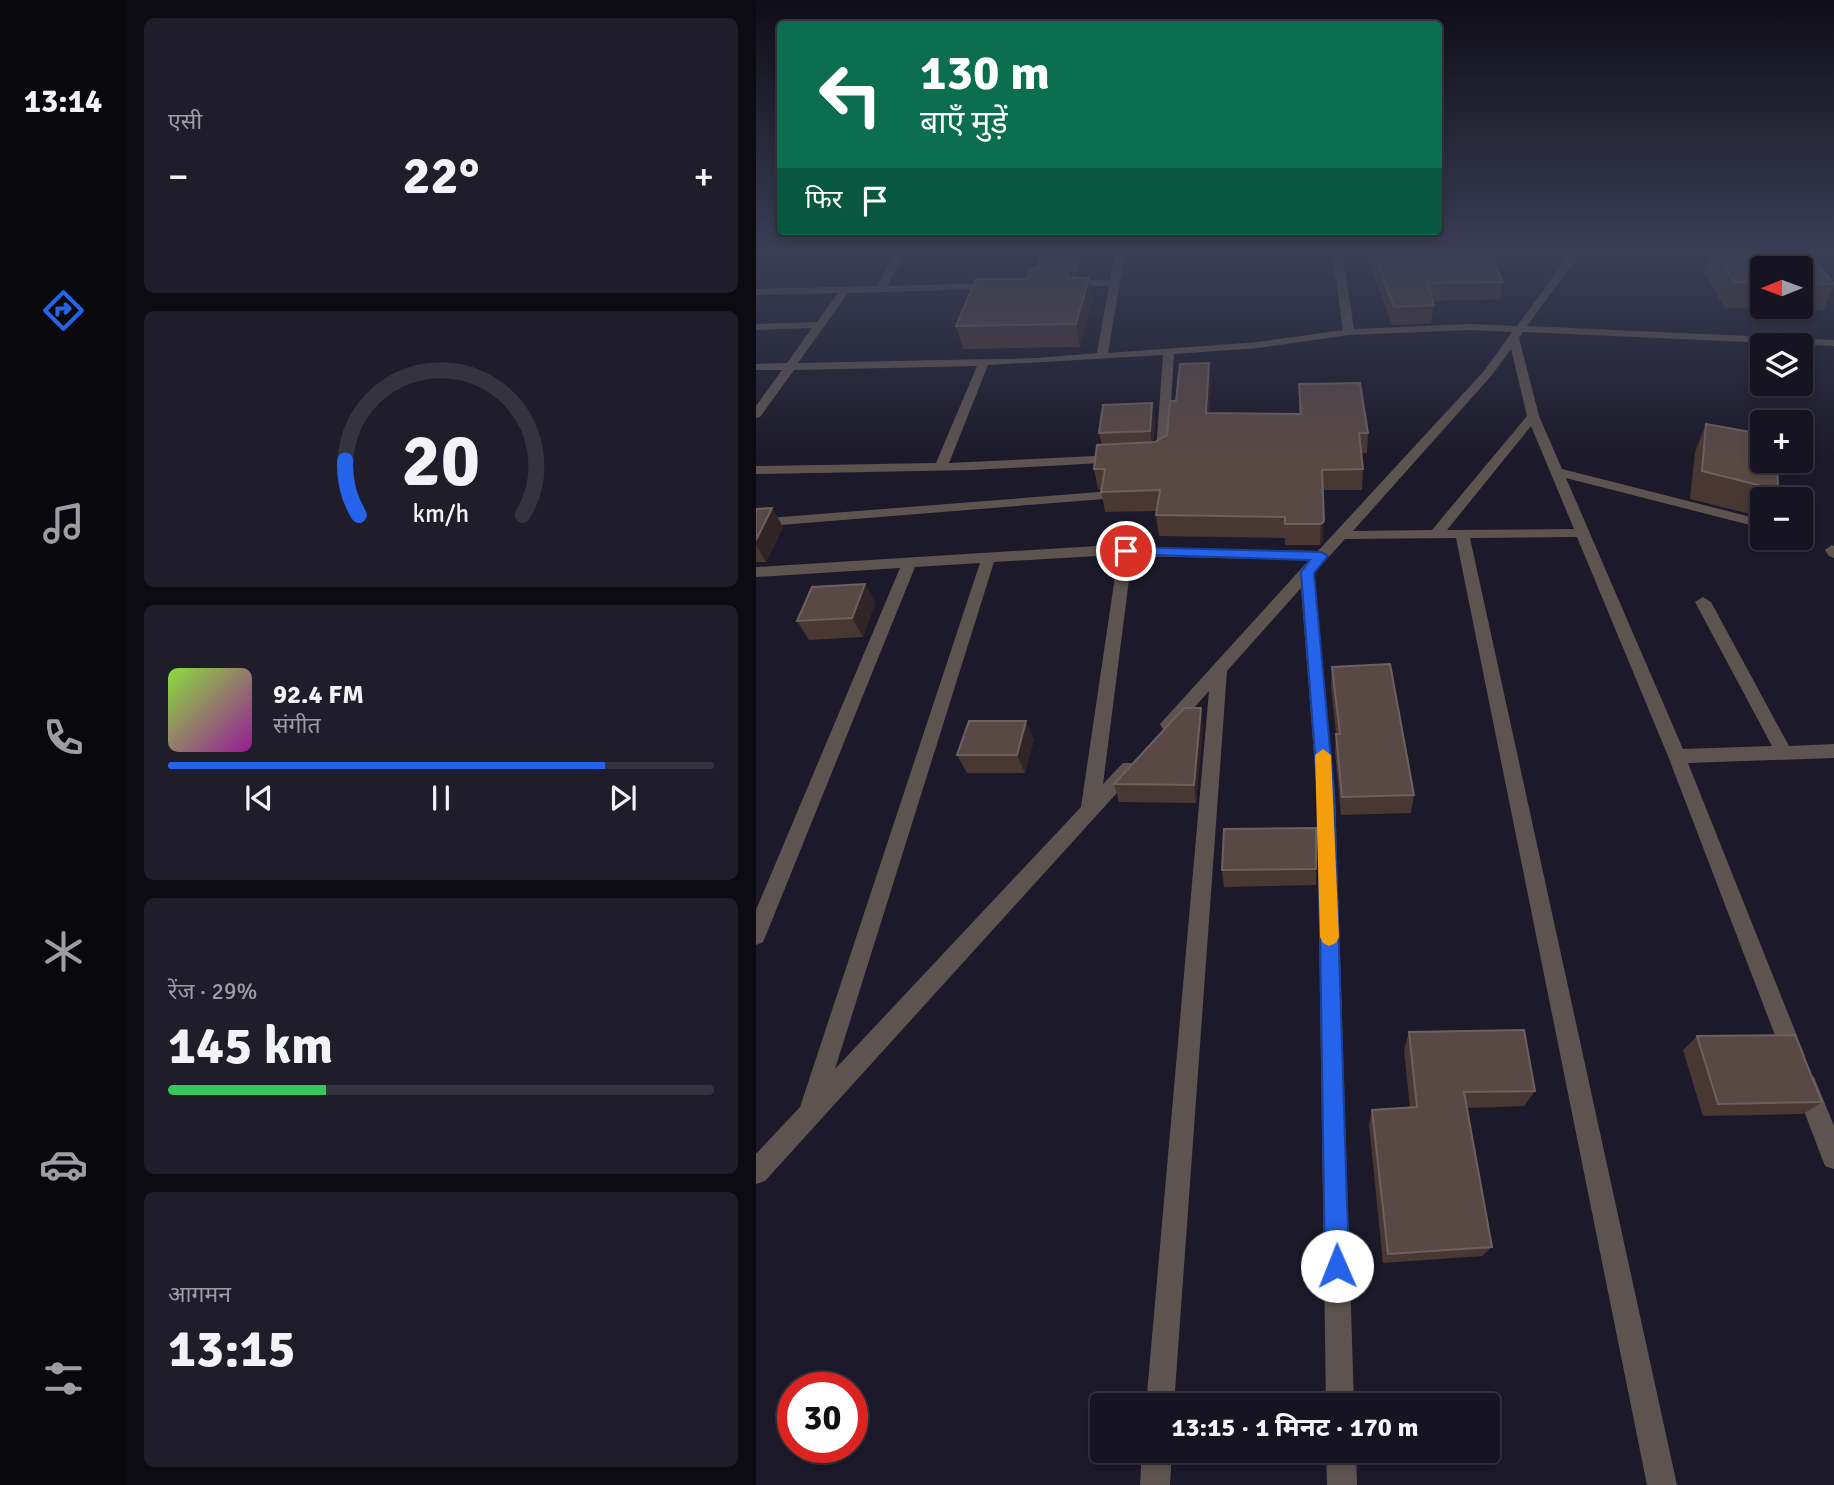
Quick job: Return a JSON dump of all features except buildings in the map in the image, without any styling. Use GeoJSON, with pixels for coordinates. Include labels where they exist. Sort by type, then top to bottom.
{"type":"FeatureCollection","features":[{"type":"Feature","properties":{"kind":"street"},"geometry":{"type":"LineString","coordinates":[[758,408],[823,320]]}},
{"type":"Feature","properties":{"kind":"street"},"geometry":{"type":"LineString","coordinates":[[1102,357],[1108,320]]}},
{"type":"Feature","properties":{"kind":"street"},"geometry":{"type":"LineString","coordinates":[[1347,320],[1349,332]]}},
{"type":"Feature","properties":{"kind":"street"},"geometry":{"type":"LineString","coordinates":[[1160,734],[1488,373],[1525,320]]}},
{"type":"Feature","properties":{"kind":"street"},"geometry":{"type":"LineString","coordinates":[[756,327],[820,325]]}},
{"type":"Feature","properties":{"kind":"street"},"geometry":{"type":"LineString","coordinates":[[756,367],[1102,357],[1258,345],[1349,332],[1470,327],[1516,333],[1834,343]]}},
{"type":"Feature","properties":{"kind":"street"},"geometry":{"type":"LineString","coordinates":[[1516,333],[1533,416],[1677,756],[1834,1157]]}},
{"type":"Feature","properties":{"kind":"street"},"geometry":{"type":"LineString","coordinates":[[756,470],[941,466],[1158,456],[1162,453],[1169,352]]}},
{"type":"Feature","properties":{"kind":"street"},"geometry":{"type":"LineString","coordinates":[[941,466],[984,362]]}},
{"type":"Feature","properties":{"kind":"street"},"geometry":{"type":"LineString","coordinates":[[1434,534],[1533,416]]}},
{"type":"Feature","properties":{"kind":"street"},"geometry":{"type":"LineString","coordinates":[[1557,472],[1750,521]]}},
{"type":"Feature","properties":{"kind":"street"},"geometry":{"type":"LineString","coordinates":[[756,523],[1099,496]]}},
{"type":"Feature","properties":{"kind":"street"},"geometry":{"type":"LineString","coordinates":[[1340,535],[1582,533]]}},
{"type":"Feature","properties":{"kind":"street"},"geometry":{"type":"LineString","coordinates":[[1462,534],[1662,1485]]}},
{"type":"Feature","properties":{"kind":"street"},"geometry":{"type":"LineString","coordinates":[[759,576],[989,556],[1126,551],[1314,564]]}},
{"type":"Feature","properties":{"kind":"street"},"geometry":{"type":"LineString","coordinates":[[1090,811],[1126,551]]}},
{"type":"Feature","properties":{"kind":"street"},"geometry":{"type":"LineString","coordinates":[[809,1116],[989,556]]}},
{"type":"Feature","properties":{"kind":"street"},"geometry":{"type":"LineString","coordinates":[[756,935],[910,562]]}},
{"type":"Feature","properties":{"kind":"street"},"geometry":{"type":"LineString","coordinates":[[1314,564],[1326,793],[1340,1393]]}},
{"type":"Feature","properties":{"kind":"street"},"geometry":{"type":"LineString","coordinates":[[1703,602],[1783,751]]}},
{"type":"Feature","properties":{"kind":"street"},"geometry":{"type":"LineString","coordinates":[[1161,1393],[1219,669]]}},
{"type":"Feature","properties":{"kind":"street"},"geometry":{"type":"LineString","coordinates":[[1677,756],[1834,751]]}},
{"type":"Feature","properties":{"kind":"street"},"geometry":{"type":"LineString","coordinates":[[756,1172],[1143,753]]}},
{"type":"Feature","properties":{"kind":"street"},"geometry":{"type":"LineString","coordinates":[[1155,1485],[1156,1463]]}},
{"type":"Feature","properties":{"kind":"street"},"geometry":{"type":"LineString","coordinates":[[1341,1463],[1342,1485]]}},
{"type":"Feature","properties":{"kind":"slow traffic"},"geometry":{"type":"LineString","coordinates":[[1323,755],[1329,937]]}},
{"type":"Feature","properties":{"kind":"route"},"geometry":{"type":"LineString","coordinates":[[1126,551],[1321,556],[1307,572],[1326,793],[1337,1266]]}}]}
